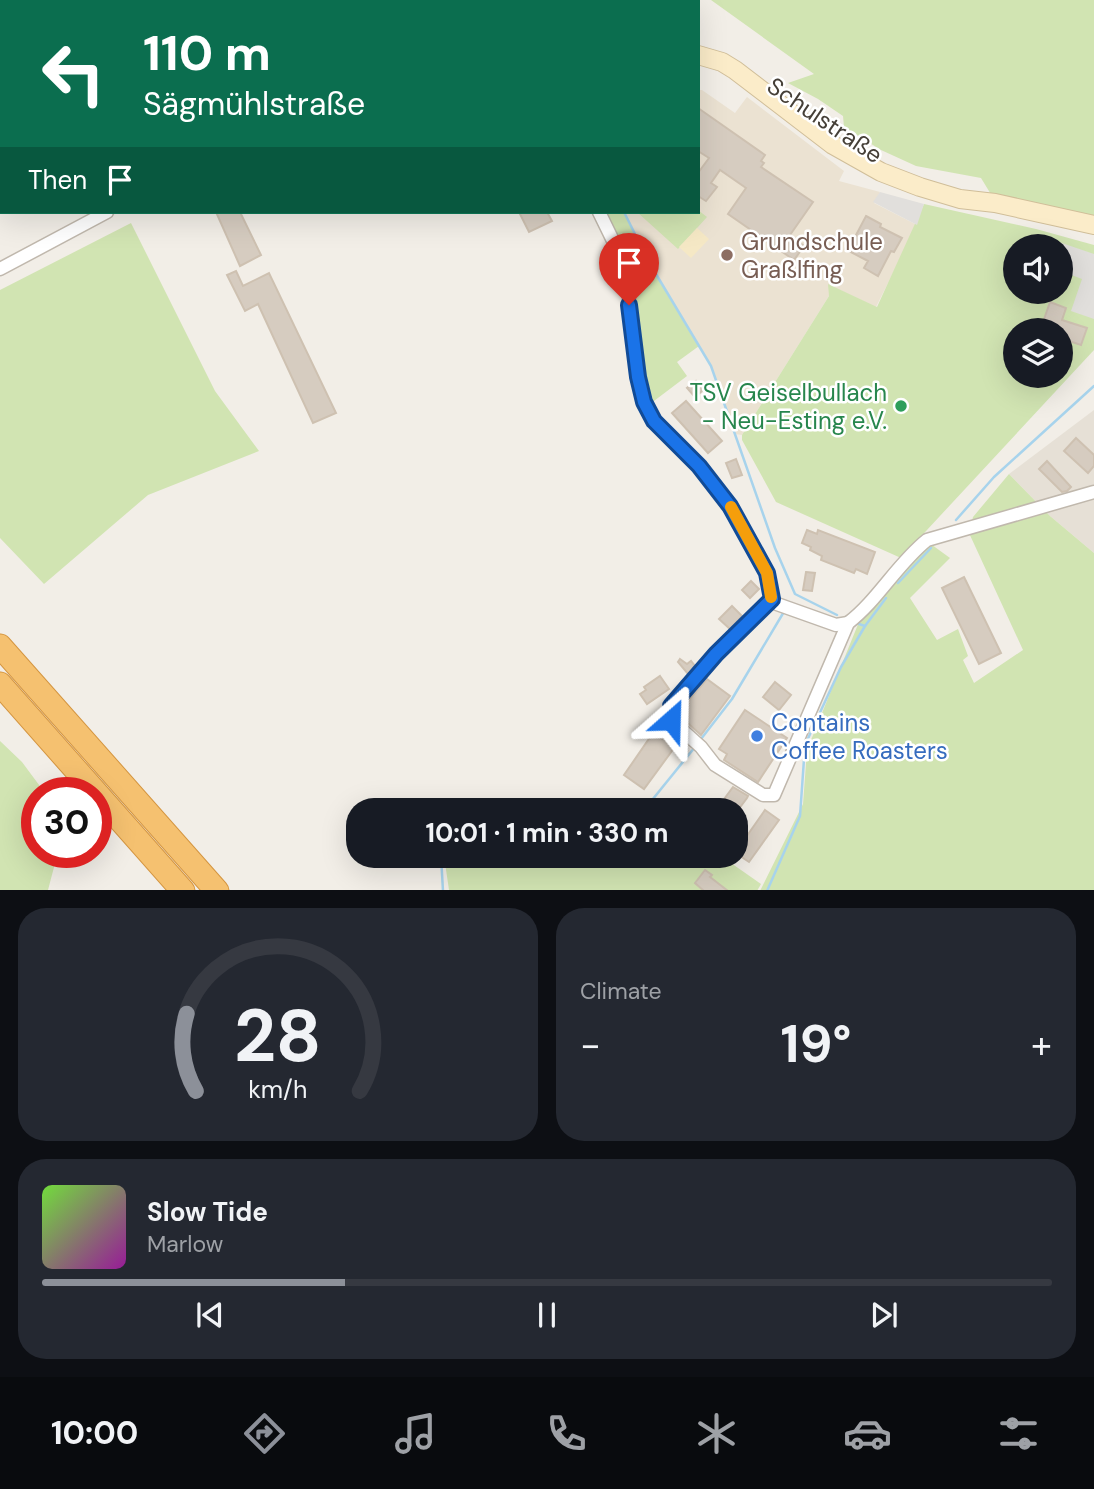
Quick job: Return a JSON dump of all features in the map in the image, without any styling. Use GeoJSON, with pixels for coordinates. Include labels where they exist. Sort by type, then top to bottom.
{"type":"FeatureCollection","features":[{"type":"Feature","properties":{"kind":"highway"},"geometry":{"type":"LineString","coordinates":[[0,646],[216,890]]}},
{"type":"Feature","properties":{"kind":"highway"},"geometry":{"type":"LineString","coordinates":[[0,684],[182,890]]}},
{"type":"Feature","properties":{"kind":"street","name":"Schulstraße"},"geometry":{"type":"LineString","coordinates":[[700,46],[740,62],[857,148],[911,174],[995,203]]}},
{"type":"Feature","properties":{"kind":"street","name":"Schulstraße"},"geometry":{"type":"LineString","coordinates":[[700,56],[722,62],[735,70],[833,145],[881,172],[960,199],[995,203],[1094,225]]}},
{"type":"Feature","properties":{"kind":"street"},"geometry":{"type":"LineString","coordinates":[[0,269],[103,214]]}},
{"type":"Feature","properties":{"kind":"street"},"geometry":{"type":"LineString","coordinates":[[600,214],[624,269],[638,377],[644,402],[654,421],[699,466],[730,506],[767,573],[775,602]]}},
{"type":"Feature","properties":{"kind":"street"},"geometry":{"type":"LineString","coordinates":[[775,602],[716,654],[671,706],[671,720],[715,765],[763,795],[774,794],[848,623],[866,608],[910,554],[927,540],[1094,492]]}},
{"type":"Feature","properties":{"kind":"street"},"geometry":{"type":"LineString","coordinates":[[775,602],[836,625],[848,623]]}},
{"type":"Feature","properties":{"kind":"shaded area","name":"Grundschule Graßlfing"},"geometry":{"type":"Polygon","coordinates":[[[700,90],[735,113],[747,97],[844,171],[839,181],[880,192],[874,203],[917,225],[876,307],[829,285],[829,296],[742,435],[735,434],[711,366],[650,264],[625,214],[700,214],[700,90]]]}},
{"type":"Feature","properties":{"kind":"shaded area"},"geometry":{"type":"Polygon","coordinates":[[[880,192],[924,204],[917,225],[873,202],[880,192]]]}},
{"type":"Feature","properties":{"kind":"shaded area"},"geometry":{"type":"Polygon","coordinates":[[[1073,247],[1094,254],[1094,319],[1071,311],[1082,279],[1073,276],[1073,247]]]}},
{"type":"Feature","properties":{"kind":"shaded area"},"geometry":{"type":"Polygon","coordinates":[[[1094,410],[1094,553],[1050,516],[1009,474],[1094,410]]]}},
{"type":"Feature","properties":{"kind":"green space"},"geometry":{"type":"Polygon","coordinates":[[[711,0],[1094,0],[1094,217],[992,196],[981,178],[916,166],[881,150],[844,127],[843,116],[788,83],[814,74],[711,0]]]}},
{"type":"Feature","properties":{"kind":"green space","name":"TSV Geiselbullach - Neu-Esting e.V."},"geometry":{"type":"Polygon","coordinates":[[[924,204],[1054,234],[1003,234],[1003,304],[1073,304],[1073,239],[1094,245],[1094,350],[1073,373],[1073,318],[1003,318],[1003,388],[1059,388],[901,558],[776,502],[742,440],[742,435],[829,296],[828,284],[877,307],[924,204]]]}},
{"type":"Feature","properties":{"kind":"green space"},"geometry":{"type":"Polygon","coordinates":[[[700,212],[707,217],[678,249],[639,214],[700,214],[700,212]]]}},
{"type":"Feature","properties":{"kind":"green space"},"geometry":{"type":"Polygon","coordinates":[[[600,214],[625,214],[650,264],[699,346],[677,362],[687,376],[646,407],[627,281],[600,214]]]}},
{"type":"Feature","properties":{"kind":"green space"},"geometry":{"type":"Polygon","coordinates":[[[131,223],[215,391],[259,451],[148,495],[44,584],[0,538],[0,290],[131,223]]]}},
{"type":"Feature","properties":{"kind":"green space"},"geometry":{"type":"Polygon","coordinates":[[[1009,474],[1050,516],[1094,553],[1094,890],[760,890],[803,804],[807,750],[861,617],[928,542],[950,558],[910,598],[937,640],[958,629],[968,656],[963,660],[974,683],[1023,650],[969,533],[973,517],[1009,474]]]}},
{"type":"Feature","properties":{"kind":"green space"},"geometry":{"type":"Polygon","coordinates":[[[0,741],[33,777],[21,777],[21,868],[54,868],[48,890],[0,890],[0,741]]]}},
{"type":"Feature","properties":{"kind":"green space"},"geometry":{"type":"Polygon","coordinates":[[[446,868],[738,868],[761,884],[758,890],[449,890],[446,868]]]}},
{"type":"Feature","properties":{"kind":"sand"},"geometry":{"type":"Polygon","coordinates":[[[697,228],[709,239],[691,258],[679,247],[697,228]]]}},
{"type":"Feature","properties":{"kind":"building"},"geometry":{"type":"Polygon","coordinates":[[[700,109],[765,155],[761,167],[813,202],[790,235],[804,246],[794,260],[728,214],[746,188],[720,170],[711,183],[717,187],[706,201],[700,197],[700,170],[709,158],[700,152],[700,109]]]}},
{"type":"Feature","properties":{"kind":"building"},"geometry":{"type":"Polygon","coordinates":[[[217,214],[241,214],[261,255],[240,266],[217,214]]]}},
{"type":"Feature","properties":{"kind":"building"},"geometry":{"type":"Polygon","coordinates":[[[520,214],[548,214],[552,221],[529,232],[520,214]]]}},
{"type":"Feature","properties":{"kind":"building"},"geometry":{"type":"Polygon","coordinates":[[[866,216],[902,238],[894,252],[891,251],[878,276],[864,268],[868,261],[845,249],[866,216]]]}},
{"type":"Feature","properties":{"kind":"building"},"geometry":{"type":"Polygon","coordinates":[[[236,271],[243,286],[269,273],[336,413],[313,423],[258,304],[245,311],[227,275],[236,271]]]}},
{"type":"Feature","properties":{"kind":"building"},"geometry":{"type":"Polygon","coordinates":[[[1049,304],[1066,308],[1063,318],[1044,318],[1049,304]]]}},
{"type":"Feature","properties":{"kind":"building"},"geometry":{"type":"Polygon","coordinates":[[[1073,324],[1087,328],[1081,345],[1073,342],[1073,324]]]}},
{"type":"Feature","properties":{"kind":"building"},"geometry":{"type":"Polygon","coordinates":[[[696,381],[703,390],[695,397],[687,388],[696,381]]]}},
{"type":"Feature","properties":{"kind":"building"},"geometry":{"type":"Polygon","coordinates":[[[686,401],[722,441],[708,453],[672,413],[686,401]]]}},
{"type":"Feature","properties":{"kind":"building"},"geometry":{"type":"Polygon","coordinates":[[[1076,438],[1094,455],[1094,466],[1088,473],[1064,451],[1076,438]]]}},
{"type":"Feature","properties":{"kind":"building"},"geometry":{"type":"Polygon","coordinates":[[[736,459],[742,475],[732,478],[726,463],[736,459]]]}},
{"type":"Feature","properties":{"kind":"building"},"geometry":{"type":"Polygon","coordinates":[[[1047,461],[1071,487],[1067,491],[1062,492],[1039,469],[1047,461]]]}},
{"type":"Feature","properties":{"kind":"building"},"geometry":{"type":"Polygon","coordinates":[[[807,530],[817,534],[818,530],[875,552],[867,574],[856,569],[854,573],[821,560],[822,556],[802,543],[807,530]]]}},
{"type":"Feature","properties":{"kind":"building"},"geometry":{"type":"Polygon","coordinates":[[[806,572],[815,573],[812,591],[803,590],[806,572]]]}},
{"type":"Feature","properties":{"kind":"building"},"geometry":{"type":"Polygon","coordinates":[[[964,577],[1001,653],[979,664],[942,588],[964,577]]]}},
{"type":"Feature","properties":{"kind":"building"},"geometry":{"type":"Polygon","coordinates":[[[751,581],[759,589],[750,598],[742,590],[751,581]]]}},
{"type":"Feature","properties":{"kind":"building"},"geometry":{"type":"Polygon","coordinates":[[[732,606],[742,616],[730,629],[719,619],[732,606]]]}},
{"type":"Feature","properties":{"kind":"building"},"geometry":{"type":"Polygon","coordinates":[[[680,659],[687,664],[691,661],[695,666],[688,674],[678,662],[680,659]]]}},
{"type":"Feature","properties":{"kind":"building"},"geometry":{"type":"Polygon","coordinates":[[[660,676],[669,689],[647,704],[640,694],[646,690],[644,687],[660,676]]]}},
{"type":"Feature","properties":{"kind":"building"},"geometry":{"type":"Polygon","coordinates":[[[707,679],[730,696],[701,735],[680,716],[680,710],[707,679]]]}},
{"type":"Feature","properties":{"kind":"building"},"geometry":{"type":"Polygon","coordinates":[[[775,682],[791,695],[779,710],[763,697],[775,682]]]}},
{"type":"Feature","properties":{"kind":"building"},"geometry":{"type":"Polygon","coordinates":[[[745,710],[787,738],[758,782],[724,760],[727,754],[719,749],[745,710]]]}},
{"type":"Feature","properties":{"kind":"building"},"geometry":{"type":"Polygon","coordinates":[[[669,730],[680,740],[644,789],[624,775],[653,733],[662,739],[669,730]]]}},
{"type":"Feature","properties":{"kind":"building"},"geometry":{"type":"Polygon","coordinates":[[[733,787],[748,796],[747,798],[725,798],[733,787]]]}},
{"type":"Feature","properties":{"kind":"building"},"geometry":{"type":"Polygon","coordinates":[[[765,810],[779,820],[749,862],[748,834],[765,810]]]}},
{"type":"Feature","properties":{"kind":"building"},"geometry":{"type":"Polygon","coordinates":[[[705,870],[727,890],[703,890],[695,883],[705,870]]]}},
{"type":"Feature","properties":{"kind":"waterway"},"geometry":{"type":"LineString","coordinates":[[625,214],[650,264],[711,366],[775,548],[795,594],[837,615]]}},
{"type":"Feature","properties":{"kind":"waterway"},"geometry":{"type":"LineString","coordinates":[[956,520],[994,477],[1094,386]]}},
{"type":"Feature","properties":{"kind":"waterway"},"geometry":{"type":"LineString","coordinates":[[898,583],[931,548]]}},
{"type":"Feature","properties":{"kind":"waterway"},"geometry":{"type":"LineString","coordinates":[[865,626],[886,598]]}},
{"type":"Feature","properties":{"kind":"waterway"},"geometry":{"type":"LineString","coordinates":[[701,739],[732,699],[785,610]]}},
{"type":"Feature","properties":{"kind":"waterway"},"geometry":{"type":"LineString","coordinates":[[767,890],[800,816],[805,745],[841,667],[865,626],[859,624]]}},
{"type":"Feature","properties":{"kind":"waterway"},"geometry":{"type":"LineString","coordinates":[[654,798],[695,747]]}},
{"type":"Feature","properties":{"kind":"waterway"},"geometry":{"type":"LineString","coordinates":[[442,868],[443,890]]}},
{"type":"Feature","properties":{"kind":"slow traffic"},"geometry":{"type":"LineString","coordinates":[[731,507],[767,573],[771,597]]}},
{"type":"Feature","properties":{"kind":"place","name":"Grundschule Graßlfing"},"geometry":{"type":"Point","coordinates":[727,255]}},
{"type":"Feature","properties":{"kind":"place","name":"TSV Geiselbullach - Neu-Esting e.V."},"geometry":{"type":"Point","coordinates":[901,406]}},
{"type":"Feature","properties":{"kind":"place","name":"Contains Coffee Roasters"},"geometry":{"type":"Point","coordinates":[757,736]}},
{"type":"Feature","properties":{"kind":"route"},"geometry":{"type":"LineString","coordinates":[[629,305],[638,377],[644,402],[654,421],[699,466],[730,506],[767,573],[772,599],[716,654],[671,706],[671,720]]}}]}
